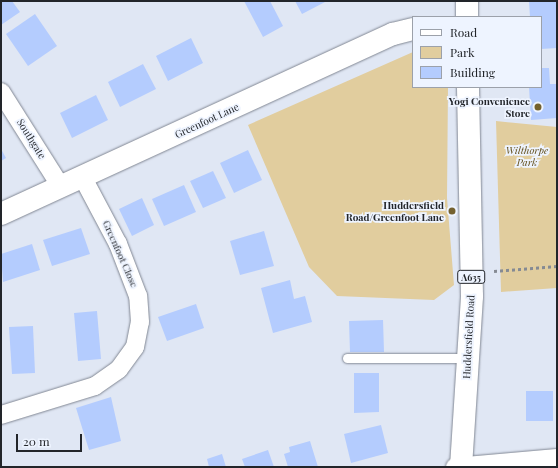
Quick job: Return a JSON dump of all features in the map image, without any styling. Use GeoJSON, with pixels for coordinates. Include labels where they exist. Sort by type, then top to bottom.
{"type":"FeatureCollection","features":[{"type":"Feature","properties":{"kind":"main road"},"geometry":{"type":"LineString","coordinates":[[467,1],[467,16]]}},
{"type":"Feature","properties":{"kind":"main road","name":"Greenfoot Lane"},"geometry":{"type":"LineString","coordinates":[[1,214],[83,178],[393,34],[412,29]]}},
{"type":"Feature","properties":{"kind":"main road","name":"Huddersfield Road"},"geometry":{"type":"LineString","coordinates":[[459,466],[468,358],[471,273],[468,88]]}},
{"type":"Feature","properties":{"kind":"street","name":"Southgate"},"geometry":{"type":"LineString","coordinates":[[1,92],[62,187]]}},
{"type":"Feature","properties":{"kind":"street","name":"Greenfoot Close"},"geometry":{"type":"LineString","coordinates":[[1,415],[94,386],[119,369],[135,347],[140,322],[138,296],[118,244],[83,178]]}},
{"type":"Feature","properties":{"kind":"street"},"geometry":{"type":"LineString","coordinates":[[459,466],[557,458]]}},
{"type":"Feature","properties":{"kind":"lane"},"geometry":{"type":"LineString","coordinates":[[347,358],[468,358]]}},
{"type":"Feature","properties":{"kind":"path"},"geometry":{"type":"LineString","coordinates":[[471,273],[557,266]]}},
{"type":"Feature","properties":{"kind":"green space"},"geometry":{"type":"Polygon","coordinates":[[[412,52],[412,88],[448,88],[447,198],[454,285],[434,300],[337,296],[309,267],[248,125],[412,52]]]}},
{"type":"Feature","properties":{"kind":"green space","name":"Wilthorpe Park"},"geometry":{"type":"Polygon","coordinates":[[[496,121],[557,127],[557,288],[501,292],[496,121]]]}},
{"type":"Feature","properties":{"kind":"building"},"geometry":{"type":"Polygon","coordinates":[[[1,1],[12,1],[20,12],[1,25],[1,1]]]}},
{"type":"Feature","properties":{"kind":"building"},"geometry":{"type":"Polygon","coordinates":[[[244,1],[270,1],[283,26],[263,37],[244,1]]]}},
{"type":"Feature","properties":{"kind":"building"},"geometry":{"type":"Polygon","coordinates":[[[295,1],[327,1],[302,14],[295,1]]]}},
{"type":"Feature","properties":{"kind":"building"},"geometry":{"type":"Polygon","coordinates":[[[529,1],[557,1],[557,48],[542,49],[542,16],[530,16],[529,1]]]}},
{"type":"Feature","properties":{"kind":"building"},"geometry":{"type":"Polygon","coordinates":[[[35,14],[57,46],[28,66],[6,34],[35,14]]]}},
{"type":"Feature","properties":{"kind":"building"},"geometry":{"type":"Polygon","coordinates":[[[191,38],[203,63],[168,81],[156,56],[191,38]]]}},
{"type":"Feature","properties":{"kind":"building"},"geometry":{"type":"Polygon","coordinates":[[[143,64],[156,89],[120,107],[108,82],[143,64]]]}},
{"type":"Feature","properties":{"kind":"building"},"geometry":{"type":"Polygon","coordinates":[[[542,68],[549,68],[550,84],[556,84],[557,118],[531,120],[529,88],[542,88],[542,68]]]}},
{"type":"Feature","properties":{"kind":"building"},"geometry":{"type":"Polygon","coordinates":[[[96,95],[108,120],[72,138],[60,113],[96,95]]]}},
{"type":"Feature","properties":{"kind":"building"},"geometry":{"type":"Polygon","coordinates":[[[1,149],[6,158],[1,161],[1,149]]]}},
{"type":"Feature","properties":{"kind":"building"},"geometry":{"type":"Polygon","coordinates":[[[248,150],[262,180],[234,193],[220,163],[248,150]]]}},
{"type":"Feature","properties":{"kind":"building"},"geometry":{"type":"Polygon","coordinates":[[[213,171],[226,198],[203,208],[190,181],[213,171]]]}},
{"type":"Feature","properties":{"kind":"building"},"geometry":{"type":"Polygon","coordinates":[[[184,185],[196,212],[164,226],[152,199],[184,185]]]}},
{"type":"Feature","properties":{"kind":"building"},"geometry":{"type":"Polygon","coordinates":[[[142,198],[154,225],[132,236],[119,209],[142,198]]]}},
{"type":"Feature","properties":{"kind":"building"},"geometry":{"type":"Polygon","coordinates":[[[81,228],[90,254],[52,266],[43,240],[81,228]]]}},
{"type":"Feature","properties":{"kind":"building"},"geometry":{"type":"Polygon","coordinates":[[[264,231],[274,266],[240,275],[230,241],[264,231]]]}},
{"type":"Feature","properties":{"kind":"building"},"geometry":{"type":"Polygon","coordinates":[[[32,244],[40,270],[3,282],[1,254],[32,244]]]}},
{"type":"Feature","properties":{"kind":"building"},"geometry":{"type":"Polygon","coordinates":[[[290,280],[294,299],[305,296],[312,322],[273,333],[261,288],[290,280]]]}},
{"type":"Feature","properties":{"kind":"building"},"geometry":{"type":"Polygon","coordinates":[[[196,304],[204,328],[167,341],[158,317],[196,304]]]}},
{"type":"Feature","properties":{"kind":"building"},"geometry":{"type":"Polygon","coordinates":[[[97,311],[101,359],[78,361],[74,313],[97,311]]]}},
{"type":"Feature","properties":{"kind":"building"},"geometry":{"type":"Polygon","coordinates":[[[383,320],[384,352],[350,352],[349,321],[383,320]]]}},
{"type":"Feature","properties":{"kind":"building"},"geometry":{"type":"Polygon","coordinates":[[[33,326],[35,373],[12,374],[9,327],[33,326]]]}},
{"type":"Feature","properties":{"kind":"building"},"geometry":{"type":"Polygon","coordinates":[[[354,373],[379,373],[379,412],[354,413],[354,373]]]}},
{"type":"Feature","properties":{"kind":"building"},"geometry":{"type":"Polygon","coordinates":[[[526,391],[553,391],[553,421],[526,421],[526,391]]]}},
{"type":"Feature","properties":{"kind":"building"},"geometry":{"type":"Polygon","coordinates":[[[111,397],[121,441],[89,450],[76,408],[111,397]]]}},
{"type":"Feature","properties":{"kind":"building"},"geometry":{"type":"Polygon","coordinates":[[[381,425],[388,453],[351,463],[344,434],[381,425]]]}},
{"type":"Feature","properties":{"kind":"building"},"geometry":{"type":"Polygon","coordinates":[[[310,441],[318,467],[288,467],[284,454],[290,452],[289,447],[310,441]]]}},
{"type":"Feature","properties":{"kind":"building"},"geometry":{"type":"Polygon","coordinates":[[[268,450],[274,467],[245,467],[242,459],[268,450]]]}},
{"type":"Feature","properties":{"kind":"building"},"geometry":{"type":"Polygon","coordinates":[[[222,454],[226,467],[209,467],[207,459],[222,454]]]}},
{"type":"Feature","properties":{"kind":"place","name":"Yogi Convenience Store"},"geometry":{"type":"Point","coordinates":[538,107]}},
{"type":"Feature","properties":{"kind":"place","name":"Huddersfield Road/Greenfoot Lane"},"geometry":{"type":"Point","coordinates":[452,211]}}]}
